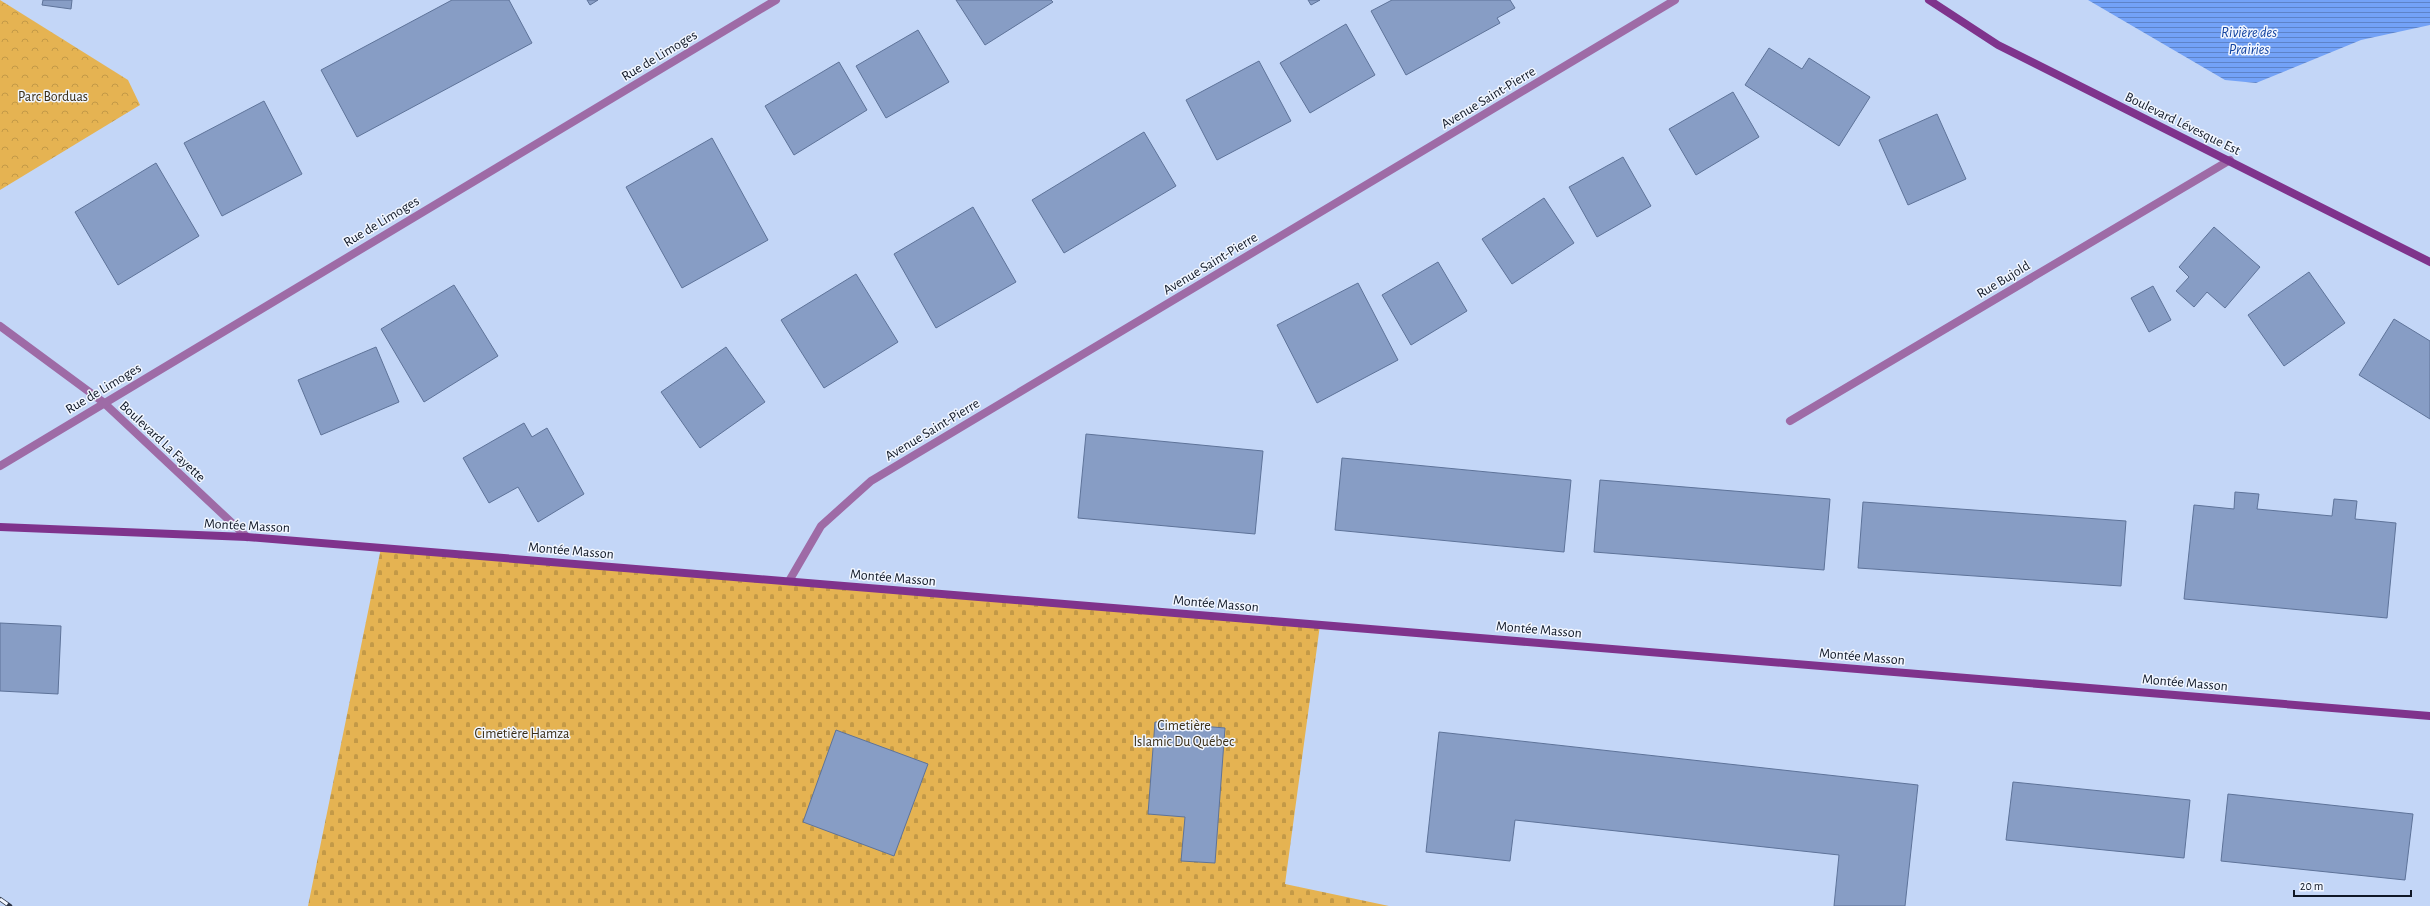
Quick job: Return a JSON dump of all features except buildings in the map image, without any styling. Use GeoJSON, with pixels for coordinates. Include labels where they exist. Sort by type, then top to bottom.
{"type":"FeatureCollection","features":[{"type":"Feature","properties":{"kind":"street","name":"Rue de Limoges"},"geometry":{"type":"LineString","coordinates":[[0,466],[103,402],[776,0]]}},
{"type":"Feature","properties":{"kind":"street","name":"Avenue Saint-Pierre"},"geometry":{"type":"LineString","coordinates":[[789,581],[821,526],[871,481],[1675,0]]}},
{"type":"Feature","properties":{"kind":"street","name":"Boulevard Lévesque Est"},"geometry":{"type":"LineString","coordinates":[[1929,0],[1998,45],[2230,160],[2430,262]]}},
{"type":"Feature","properties":{"kind":"street","name":"Rue Bujold"},"geometry":{"type":"LineString","coordinates":[[1790,421],[2230,160]]}},
{"type":"Feature","properties":{"kind":"street","name":"Boulevard La Fayette"},"geometry":{"type":"LineString","coordinates":[[0,326],[103,402],[247,537]]}},
{"type":"Feature","properties":{"kind":"street","name":"Montée Masson"},"geometry":{"type":"LineString","coordinates":[[0,527],[247,537],[2430,716]]}},
{"type":"Feature","properties":{"kind":"green space","name":"Parc Borduas"},"geometry":{"type":"Polygon","coordinates":[[[0,0],[128,80],[140,105],[0,190],[0,0]]]}},
{"type":"Feature","properties":{"kind":"green space","name":"Cimetière Hamza"},"geometry":{"type":"Polygon","coordinates":[[[381,548],[1320,625],[1285,884],[1389,906],[308,906],[381,548]]]}},
{"type":"Feature","properties":{"kind":"water","name":"Rivière des Prairies"},"geometry":{"type":"Polygon","coordinates":[[[2088,0],[2430,0],[2430,25],[2361,40],[2256,83],[2225,80],[2088,0]]]}},
{"type":"Feature","properties":{"kind":"railway"},"geometry":{"type":"LineString","coordinates":[[0,899],[10,906]]}},
{"type":"Feature","properties":{"kind":"park label","name":"Cimetière Islamic Du Québec"},"geometry":{"type":"Point","coordinates":[1184,734]}}]}
